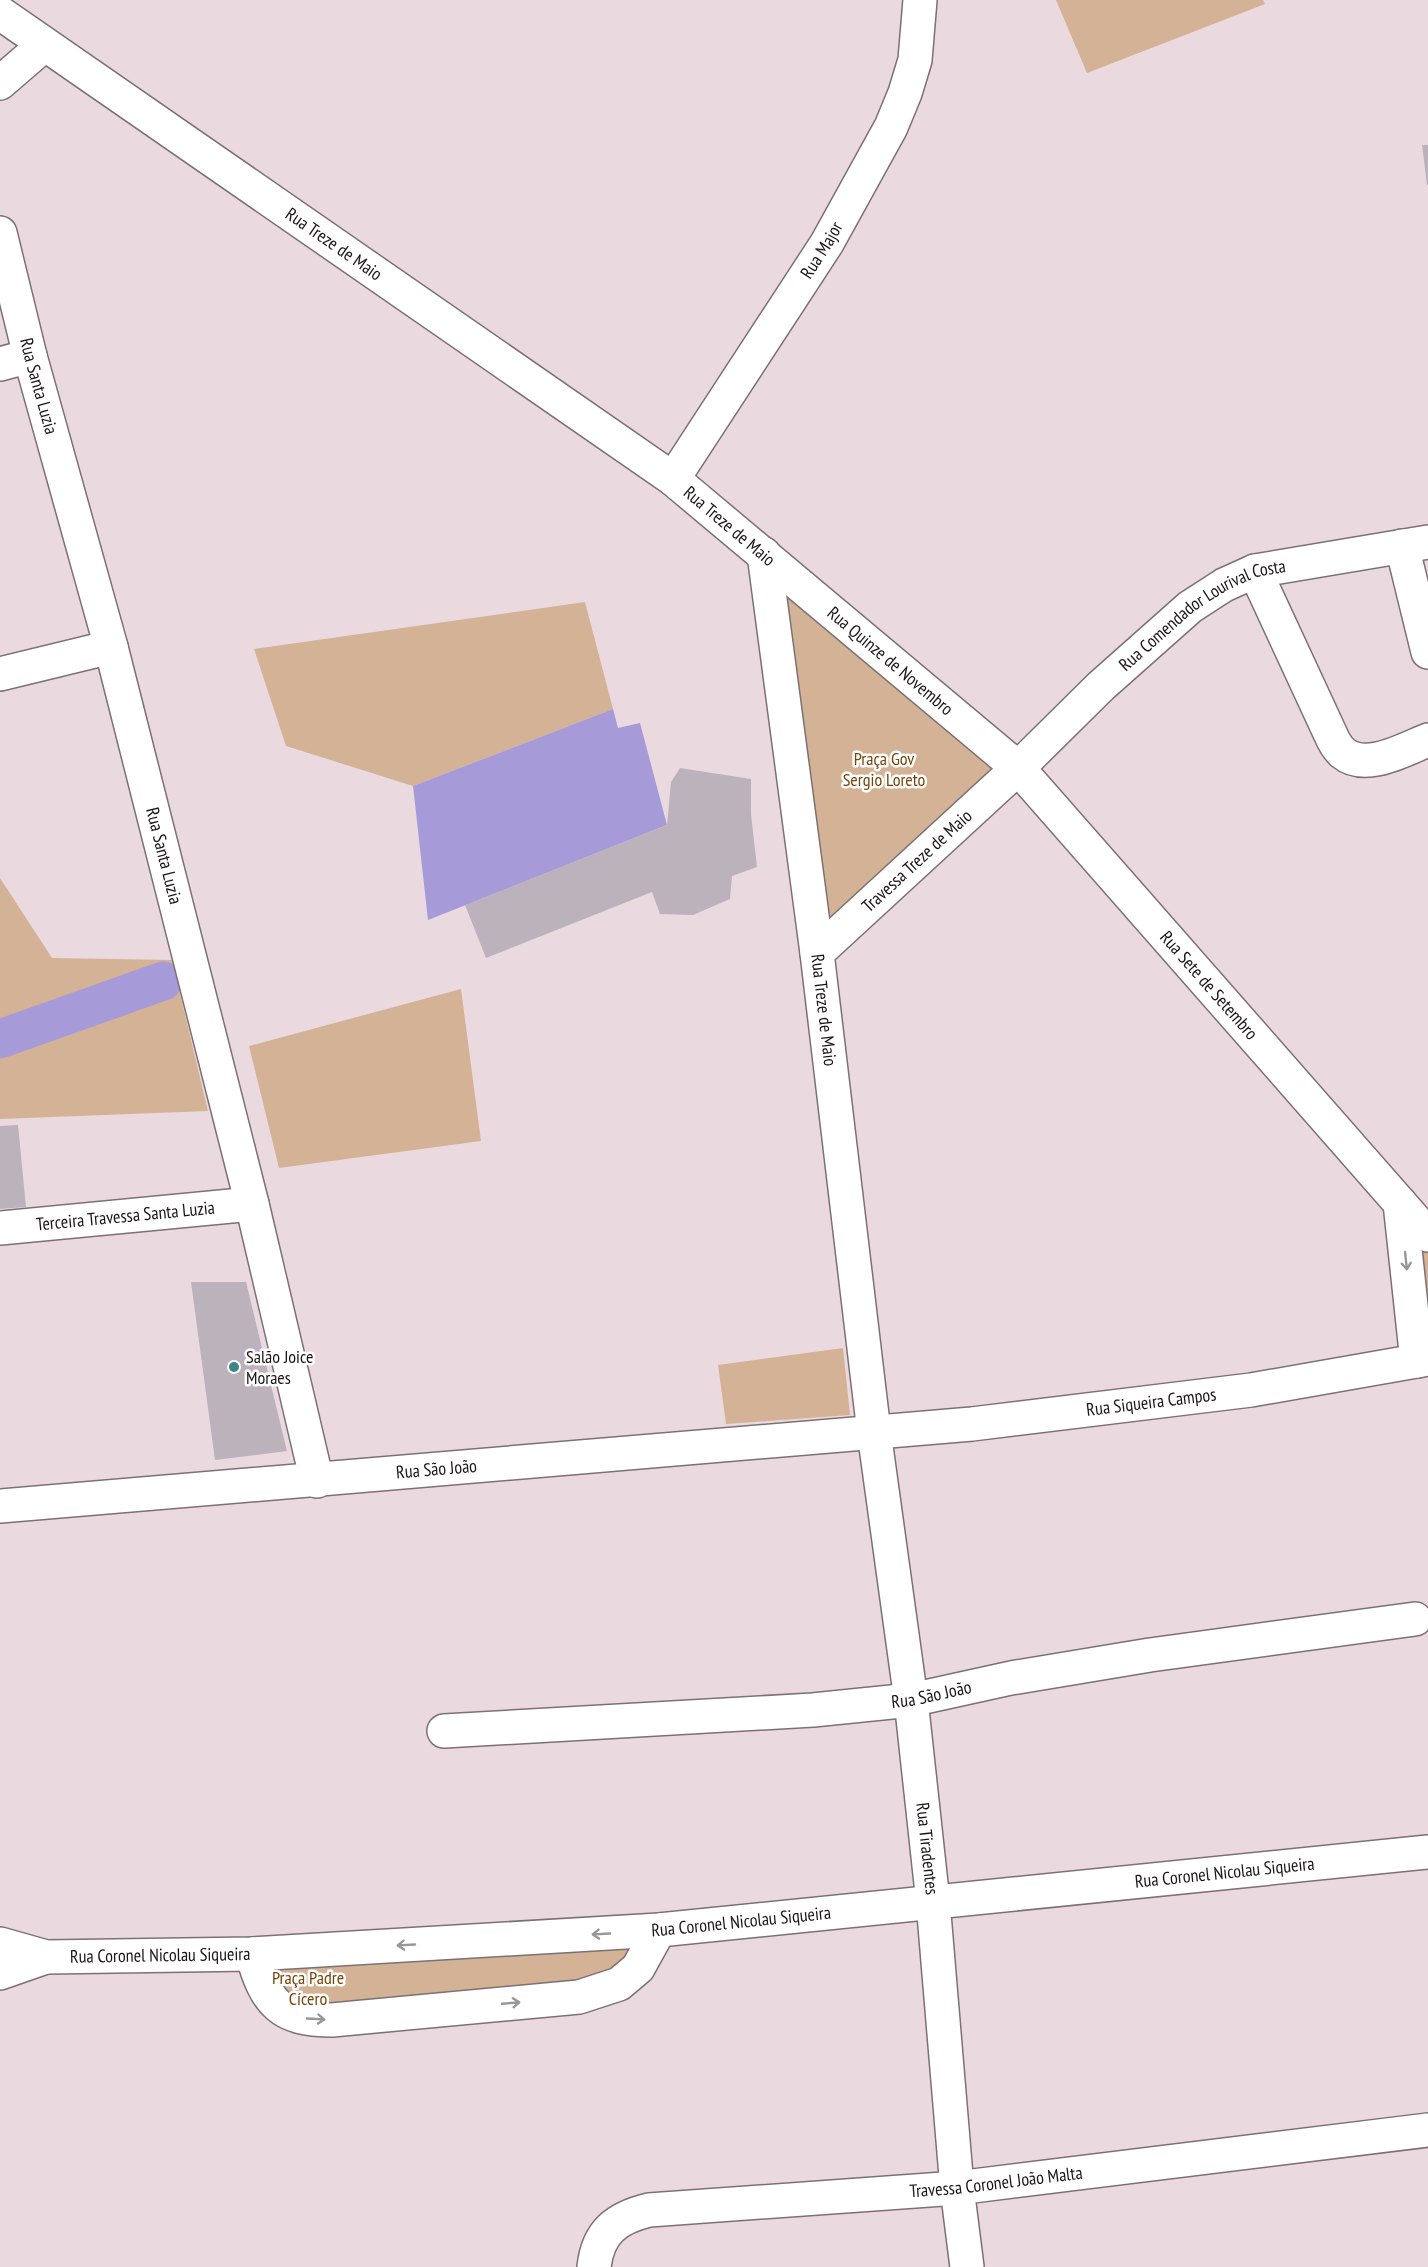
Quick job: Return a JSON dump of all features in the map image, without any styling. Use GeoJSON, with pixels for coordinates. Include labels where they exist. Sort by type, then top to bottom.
{"type":"FeatureCollection","features":[{"type":"Feature","properties":{"kind":"street","name":"Rua Major"},"geometry":{"type":"LineString","coordinates":[[673,479],[826,243],[891,127],[915,60],[920,0]]}},
{"type":"Feature","properties":{"kind":"street","name":"Rua Treze de Maio"},"geometry":{"type":"LineString","coordinates":[[0,13],[673,479],[764,554],[817,953],[874,1432]]}},
{"type":"Feature","properties":{"kind":"street"},"geometry":{"type":"LineString","coordinates":[[0,83],[44,45]]}},
{"type":"Feature","properties":{"kind":"street","name":"Rua Santa Luzia"},"geometry":{"type":"LineString","coordinates":[[0,233],[15,360],[111,647],[252,1204],[317,1481]]}},
{"type":"Feature","properties":{"kind":"street"},"geometry":{"type":"LineString","coordinates":[[1415,544],[1428,652]]}},
{"type":"Feature","properties":{"kind":"street","name":"Rua Comendador Lourival Costa"},"geometry":{"type":"LineString","coordinates":[[1018,768],[1101,686],[1190,607],[1224,585],[1255,571],[1415,544]]}},
{"type":"Feature","properties":{"kind":"street","name":"Rua Quinze de Novembro"},"geometry":{"type":"LineString","coordinates":[[764,554],[1018,768]]}},
{"type":"Feature","properties":{"kind":"street"},"geometry":{"type":"LineString","coordinates":[[1255,571],[1313,698],[1343,753],[1363,760],[1378,759],[1428,740]]}},
{"type":"Feature","properties":{"kind":"street"},"geometry":{"type":"LineString","coordinates":[[0,674],[111,647]]}},
{"type":"Feature","properties":{"kind":"street","name":"Travessa Treze de Maio"},"geometry":{"type":"LineString","coordinates":[[817,953],[1018,768]]}},
{"type":"Feature","properties":{"kind":"street","name":"Rua Sete de Setembro"},"geometry":{"type":"LineString","coordinates":[[1018,768],[1428,1235]]}},
{"type":"Feature","properties":{"kind":"street"},"geometry":{"type":"LineString","coordinates":[[1400,1203],[1423,1360]]}},
{"type":"Feature","properties":{"kind":"street","name":"Terceira Travessa Santa Luzia"},"geometry":{"type":"LineString","coordinates":[[0,1228],[252,1204]]}},
{"type":"Feature","properties":{"kind":"street","name":"Rua Siqueira Campos"},"geometry":{"type":"LineString","coordinates":[[874,1432],[972,1424],[1251,1390],[1423,1360]]}},
{"type":"Feature","properties":{"kind":"street","name":"Rua São João"},"geometry":{"type":"LineString","coordinates":[[0,1506],[317,1481],[513,1461],[874,1432]]}},
{"type":"Feature","properties":{"kind":"street","name":"Rua Tiradentes"},"geometry":{"type":"LineString","coordinates":[[874,1432],[911,1700],[933,1902],[957,2188],[967,2267]]}},
{"type":"Feature","properties":{"kind":"street","name":"Rua São João"},"geometry":{"type":"LineString","coordinates":[[444,1731],[813,1710],[911,1700],[1011,1678],[1138,1657],[1415,1619]]}},
{"type":"Feature","properties":{"kind":"street","name":"Rua Coronel Nicolau Siqueira"},"geometry":{"type":"LineString","coordinates":[[0,1944],[46,1957],[252,1954],[258,1976],[278,2007],[294,2017],[332,2020],[579,1997],[619,1984],[638,1968],[659,1930],[1428,1852]]}},
{"type":"Feature","properties":{"kind":"street"},"geometry":{"type":"LineString","coordinates":[[252,1954],[659,1930]]}},
{"type":"Feature","properties":{"kind":"street","name":"Rua Coronel Nicolau Siqueira"},"geometry":{"type":"LineString","coordinates":[[0,1973],[46,1957]]}},
{"type":"Feature","properties":{"kind":"street","name":"Travessa Coronel João Malta"},"geometry":{"type":"LineString","coordinates":[[594,2267],[598,2247],[612,2225],[631,2215],[649,2210],[957,2188],[1428,2130]]}},
{"type":"Feature","properties":{"kind":"green space"},"geometry":{"type":"Polygon","coordinates":[[[1056,0],[1263,0],[1265,4],[1087,73],[1056,0]]]}},
{"type":"Feature","properties":{"kind":"green space","name":"Praça Gov Sergio Loreto"},"geometry":{"type":"Polygon","coordinates":[[[780,585],[1003,766],[826,932],[780,585]]]}},
{"type":"Feature","properties":{"kind":"green space"},"geometry":{"type":"Polygon","coordinates":[[[585,602],[613,709],[413,786],[286,746],[254,649],[585,602]]]}},
{"type":"Feature","properties":{"kind":"green space"},"geometry":{"type":"Polygon","coordinates":[[[0,878],[52,958],[172,960],[208,1111],[0,1119],[0,878]]]}},
{"type":"Feature","properties":{"kind":"green space"},"geometry":{"type":"Polygon","coordinates":[[[461,989],[481,1141],[279,1168],[249,1046],[461,989]]]}},
{"type":"Feature","properties":{"kind":"green space"},"geometry":{"type":"Polygon","coordinates":[[[1412,1232],[1428,1249],[1428,1349],[1412,1232]]]}},
{"type":"Feature","properties":{"kind":"green space"},"geometry":{"type":"Polygon","coordinates":[[[843,1348],[850,1415],[726,1424],[718,1365],[843,1348]]]}},
{"type":"Feature","properties":{"kind":"green space","name":"Praça Padre Cícero"},"geometry":{"type":"Polygon","coordinates":[[[642,1943],[609,1978],[294,2017],[263,1964],[642,1943]]]}},
{"type":"Feature","properties":{"kind":"shaded area"},"geometry":{"type":"Polygon","coordinates":[[[613,709],[618,728],[640,723],[667,825],[428,920],[413,786],[613,709]]]}},
{"type":"Feature","properties":{"kind":"building"},"geometry":{"type":"Polygon","coordinates":[[[1422,145],[1428,145],[1428,185],[1427,185],[1422,145]]]}},
{"type":"Feature","properties":{"kind":"building"},"geometry":{"type":"Polygon","coordinates":[[[680,768],[751,779],[751,814],[757,867],[732,876],[730,899],[693,915],[660,914],[652,892],[486,958],[465,905],[667,825],[671,782],[680,768]]]}},
{"type":"Feature","properties":{"kind":"building"},"geometry":{"type":"Polygon","coordinates":[[[18,1125],[26,1207],[0,1209],[0,1126],[18,1125]]]}},
{"type":"Feature","properties":{"kind":"building","name":"Salão Joice Moraes"},"geometry":{"type":"Polygon","coordinates":[[[191,1282],[246,1282],[287,1451],[215,1460],[191,1282]]]}},
{"type":"Feature","properties":{"kind":"waterway"},"geometry":{"type":"LineString","coordinates":[[0,1039],[163,981]]}},
{"type":"Feature","properties":{"kind":"place","name":"Salão Joice Moraes"},"geometry":{"type":"Point","coordinates":[234,1367]}}]}
